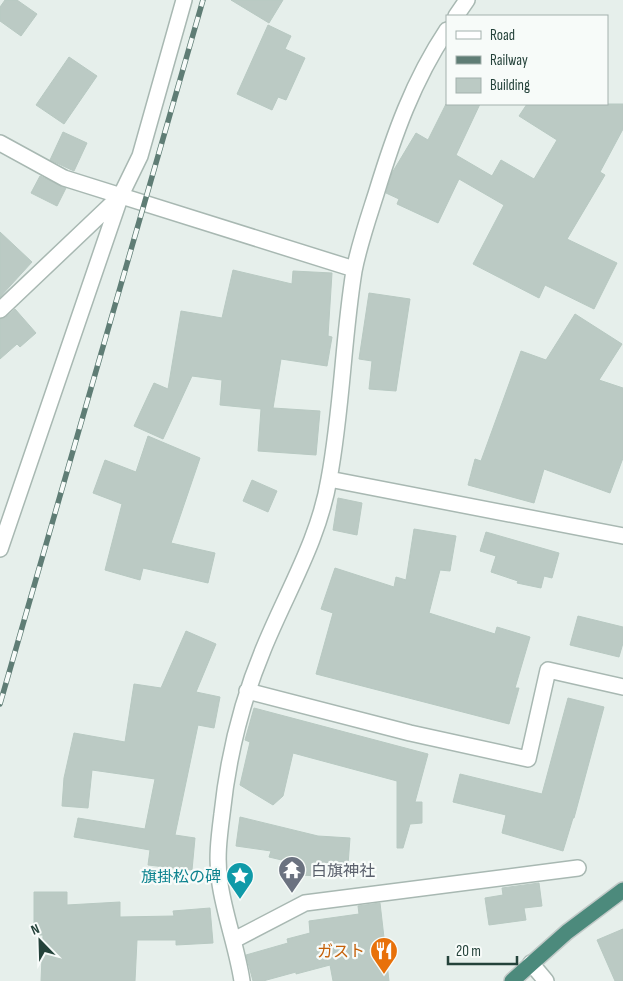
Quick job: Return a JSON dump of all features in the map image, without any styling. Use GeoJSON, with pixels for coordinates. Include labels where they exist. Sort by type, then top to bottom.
{"type":"FeatureCollection","features":[{"type":"Feature","properties":{"kind":"highway"},"geometry":{"type":"LineString","coordinates":[[512,981],[567,932],[623,890]]}},
{"type":"Feature","properties":{"kind":"street"},"geometry":{"type":"LineString","coordinates":[[0,549],[121,195],[140,156],[184,0]]}},
{"type":"Feature","properties":{"kind":"street"},"geometry":{"type":"LineString","coordinates":[[457,15],[467,0]]}},
{"type":"Feature","properties":{"kind":"street"},"geometry":{"type":"LineString","coordinates":[[242,981],[220,883],[218,848],[226,781],[238,723],[247,692],[278,613],[313,538],[329,479],[354,269],[370,214],[402,114],[426,62],[446,32]]}},
{"type":"Feature","properties":{"kind":"street"},"geometry":{"type":"LineString","coordinates":[[0,143],[64,178],[354,269]]}},
{"type":"Feature","properties":{"kind":"street"},"geometry":{"type":"LineString","coordinates":[[0,310],[121,195]]}},
{"type":"Feature","properties":{"kind":"street"},"geometry":{"type":"LineString","coordinates":[[329,479],[623,536]]}},
{"type":"Feature","properties":{"kind":"street"},"geometry":{"type":"LineString","coordinates":[[247,692],[410,733],[528,760],[548,670],[623,687]]}},
{"type":"Feature","properties":{"kind":"street"},"geometry":{"type":"LineString","coordinates":[[234,940],[305,904],[578,868]]}},
{"type":"Feature","properties":{"kind":"street"},"geometry":{"type":"LineString","coordinates":[[531,963],[546,981]]}},
{"type":"Feature","properties":{"kind":"building"},"geometry":{"type":"Polygon","coordinates":[[[5,0],[17,0],[37,14],[21,36],[0,21],[0,7],[5,0]]]}},
{"type":"Feature","properties":{"kind":"building"},"geometry":{"type":"Polygon","coordinates":[[[231,0],[283,0],[269,23],[231,0]]]}},
{"type":"Feature","properties":{"kind":"building"},"geometry":{"type":"Polygon","coordinates":[[[268,25],[291,36],[285,49],[305,58],[286,100],[278,97],[272,110],[237,94],[268,25]]]}},
{"type":"Feature","properties":{"kind":"building"},"geometry":{"type":"Polygon","coordinates":[[[69,57],[97,76],[64,124],[36,105],[69,57]]]}},
{"type":"Feature","properties":{"kind":"building"},"geometry":{"type":"Polygon","coordinates":[[[446,104],[480,105],[456,155],[492,176],[501,160],[534,179],[557,140],[519,116],[526,105],[623,104],[623,129],[600,172],[605,175],[567,239],[617,263],[594,309],[545,285],[539,298],[473,264],[504,205],[459,179],[438,223],[397,204],[399,199],[386,193],[392,173],[416,133],[428,140],[446,104]]]}},
{"type":"Feature","properties":{"kind":"building"},"geometry":{"type":"Polygon","coordinates":[[[63,132],[87,143],[74,171],[50,160],[63,132]]]}},
{"type":"Feature","properties":{"kind":"building"},"geometry":{"type":"Polygon","coordinates":[[[40,176],[66,188],[57,206],[31,193],[40,176]]]}},
{"type":"Feature","properties":{"kind":"building"},"geometry":{"type":"Polygon","coordinates":[[[0,232],[32,262],[0,297],[0,232]]]}},
{"type":"Feature","properties":{"kind":"building"},"geometry":{"type":"Polygon","coordinates":[[[233,270],[292,284],[293,271],[332,273],[328,336],[332,337],[327,366],[281,359],[273,408],[320,411],[316,455],[258,451],[261,409],[220,405],[222,380],[192,376],[163,439],[134,426],[154,383],[168,389],[181,311],[222,318],[233,270]]]}},
{"type":"Feature","properties":{"kind":"building"},"geometry":{"type":"Polygon","coordinates":[[[369,293],[410,299],[396,391],[369,389],[372,361],[359,359],[369,293]]]}},
{"type":"Feature","properties":{"kind":"building"},"geometry":{"type":"Polygon","coordinates":[[[15,309],[36,333],[20,347],[17,344],[0,359],[0,319],[6,317],[15,309]]]}},
{"type":"Feature","properties":{"kind":"building"},"geometry":{"type":"Polygon","coordinates":[[[575,314],[622,344],[599,380],[623,388],[623,458],[610,493],[544,469],[534,503],[468,485],[475,459],[481,461],[521,351],[546,360],[575,314]]]}},
{"type":"Feature","properties":{"kind":"building"},"geometry":{"type":"Polygon","coordinates":[[[148,436],[200,458],[171,543],[215,553],[208,583],[143,568],[140,580],[105,570],[122,504],[93,493],[105,460],[136,472],[148,436]]]}},
{"type":"Feature","properties":{"kind":"building"},"geometry":{"type":"Polygon","coordinates":[[[252,480],[277,491],[268,512],[243,501],[252,480]]]}},
{"type":"Feature","properties":{"kind":"building"},"geometry":{"type":"Polygon","coordinates":[[[338,498],[362,503],[357,535],[333,530],[338,498]]]}},
{"type":"Feature","properties":{"kind":"building"},"geometry":{"type":"Polygon","coordinates":[[[414,529],[456,536],[450,571],[440,570],[429,613],[495,634],[497,627],[530,637],[515,688],[519,688],[509,724],[316,674],[333,613],[321,609],[335,568],[394,587],[396,577],[406,580],[414,529]]]}},
{"type":"Feature","properties":{"kind":"building"},"geometry":{"type":"Polygon","coordinates":[[[486,532],[559,553],[552,578],[544,576],[541,588],[517,583],[518,581],[491,572],[496,556],[480,551],[486,532]]]}},
{"type":"Feature","properties":{"kind":"building"},"geometry":{"type":"Polygon","coordinates":[[[578,616],[623,627],[623,643],[619,657],[570,645],[578,616]]]}},
{"type":"Feature","properties":{"kind":"building"},"geometry":{"type":"Polygon","coordinates":[[[186,631],[216,644],[196,692],[220,697],[214,728],[198,725],[175,835],[195,838],[192,870],[148,865],[150,850],[74,837],[78,818],[145,829],[155,779],[92,770],[88,808],[62,806],[64,778],[74,733],[125,742],[134,684],[161,688],[186,631]]]}},
{"type":"Feature","properties":{"kind":"building"},"geometry":{"type":"Polygon","coordinates":[[[568,698],[604,707],[574,818],[563,851],[502,833],[506,815],[453,802],[460,774],[542,794],[568,698]]]}},
{"type":"Feature","properties":{"kind":"building"},"geometry":{"type":"Polygon","coordinates":[[[254,708],[428,754],[415,802],[422,802],[422,823],[410,824],[403,848],[397,848],[397,781],[293,753],[283,796],[273,805],[240,785],[250,742],[245,740],[254,708]]]}},
{"type":"Feature","properties":{"kind":"building"},"geometry":{"type":"Polygon","coordinates":[[[240,817],[318,836],[350,838],[347,878],[287,874],[286,861],[269,857],[271,851],[236,846],[240,817]]]}},
{"type":"Feature","properties":{"kind":"building"},"geometry":{"type":"Polygon","coordinates":[[[539,883],[542,906],[524,908],[526,920],[489,925],[485,898],[503,895],[502,888],[539,883]]]}},
{"type":"Feature","properties":{"kind":"building"},"geometry":{"type":"Polygon","coordinates":[[[34,892],[67,892],[67,905],[120,902],[120,917],[174,916],[173,911],[210,908],[213,943],[176,945],[176,940],[137,940],[135,981],[41,981],[43,935],[34,935],[34,892]]]}},
{"type":"Feature","properties":{"kind":"building"},"geometry":{"type":"Polygon","coordinates":[[[380,903],[389,981],[333,981],[330,965],[263,981],[253,981],[246,955],[288,943],[287,939],[310,933],[309,921],[359,914],[358,906],[380,903]]]}},
{"type":"Feature","properties":{"kind":"building"},"geometry":{"type":"Polygon","coordinates":[[[623,929],[623,981],[615,981],[597,940],[623,929]]]}},
{"type":"Feature","properties":{"kind":"railway"},"geometry":{"type":"LineString","coordinates":[[0,704],[203,0]]}},
{"type":"Feature","properties":{"kind":"place","name":"白旗神社"},"geometry":{"type":"Point","coordinates":[292,894]}},
{"type":"Feature","properties":{"kind":"place","name":"旗掛松の碑"},"geometry":{"type":"Point","coordinates":[240,900]}},
{"type":"Feature","properties":{"kind":"place","name":"ガスト"},"geometry":{"type":"Point","coordinates":[384,975]}}]}
